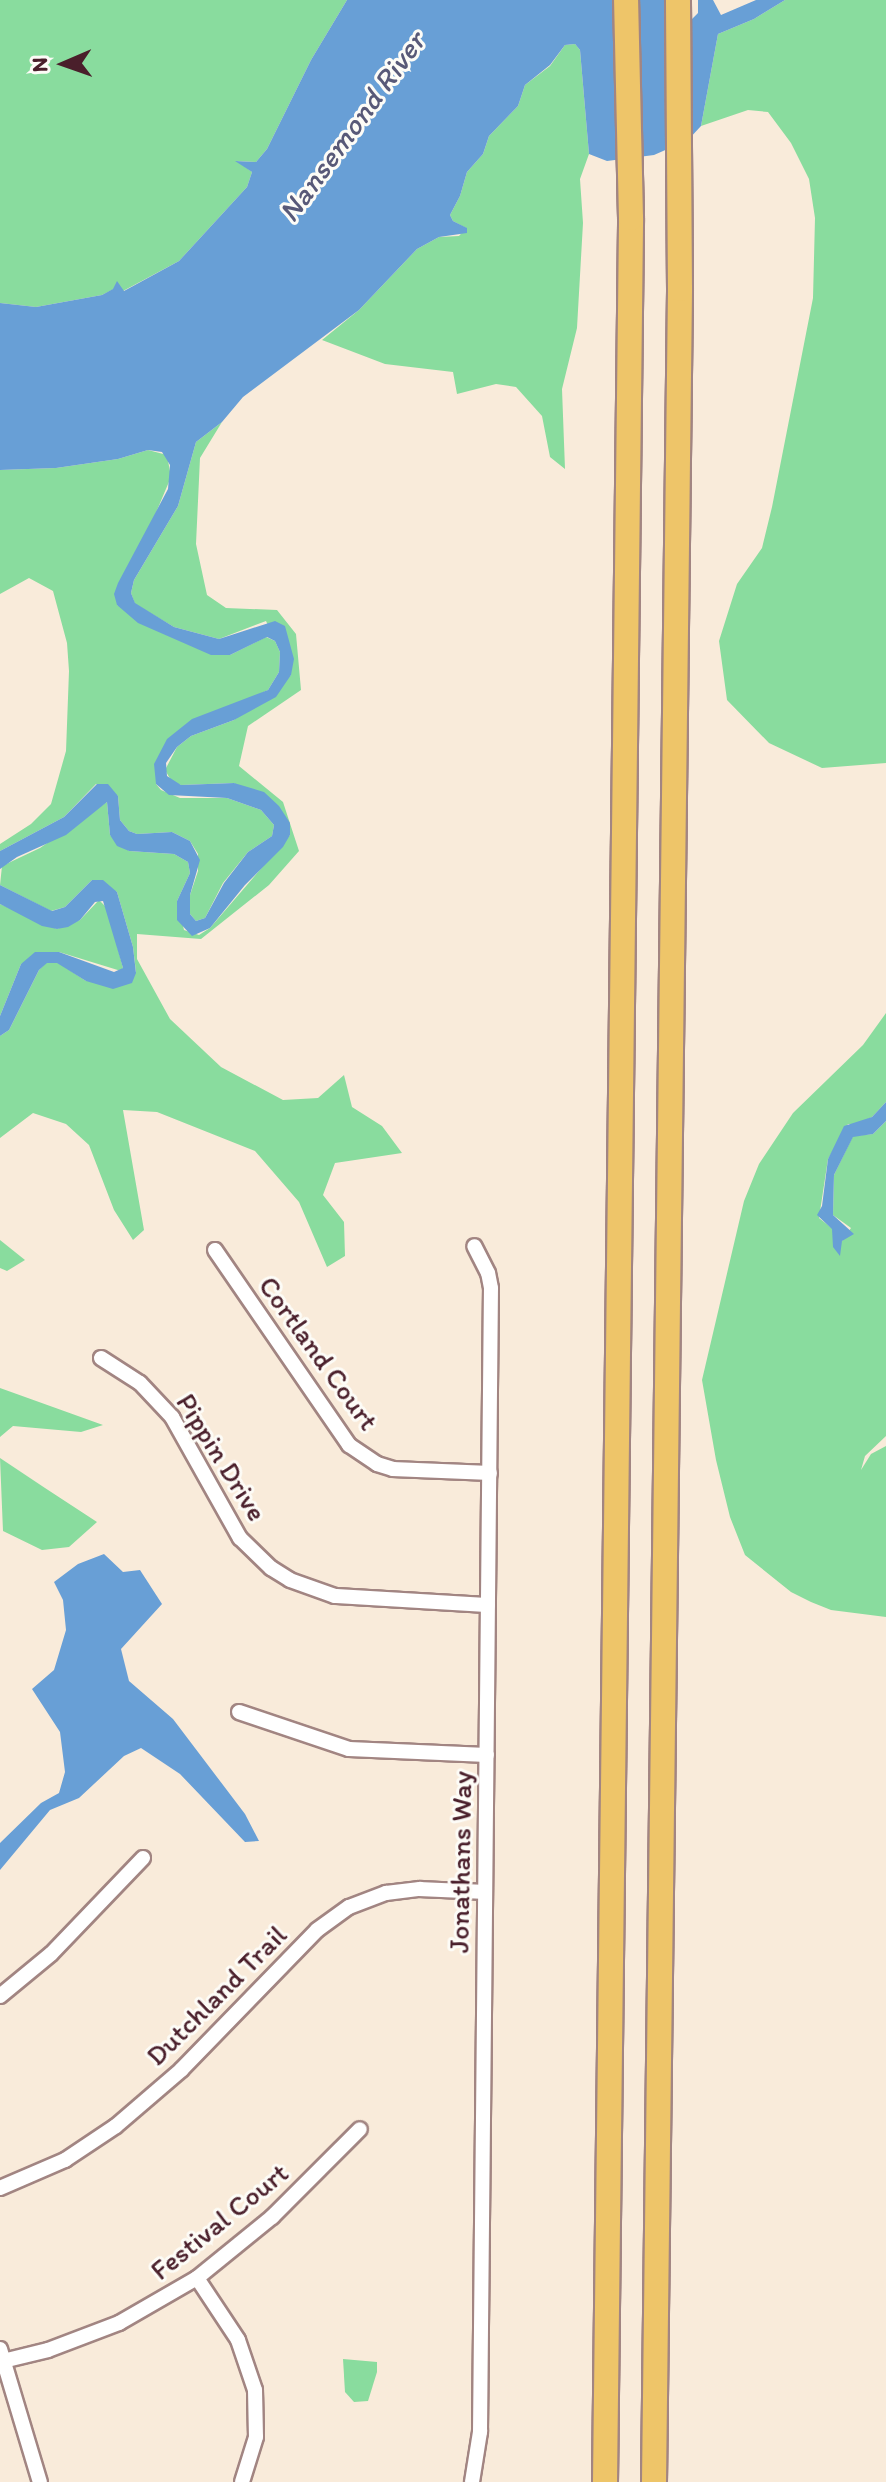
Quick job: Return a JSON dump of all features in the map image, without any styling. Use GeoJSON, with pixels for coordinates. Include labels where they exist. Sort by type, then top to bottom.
{"type":"FeatureCollection","features":[{"type":"Feature","properties":{"kind":"highway"},"geometry":{"type":"LineString","coordinates":[[605,2482],[631,218],[626,0]]}},
{"type":"Feature","properties":{"kind":"highway"},"geometry":{"type":"LineString","coordinates":[[654,2482],[681,215],[678,0]]}},
{"type":"Feature","properties":{"kind":"street","name":"Jonathans Way"},"geometry":{"type":"LineString","coordinates":[[472,2482],[480,2432],[491,1288],[488,1273],[474,1246]]}},
{"type":"Feature","properties":{"kind":"street","name":"Cortland Court"},"geometry":{"type":"LineString","coordinates":[[215,1250],[339,1433],[362,1456],[393,1469],[490,1473]]}},
{"type":"Feature","properties":{"kind":"street","name":"Pippin Drive"},"geometry":{"type":"LineString","coordinates":[[101,1358],[140,1383],[172,1417],[240,1538],[271,1568],[302,1585],[335,1596],[488,1605]]}},
{"type":"Feature","properties":{"kind":"street"},"geometry":{"type":"LineString","coordinates":[[239,1712],[349,1749],[487,1755]]}},
{"type":"Feature","properties":{"kind":"street"},"geometry":{"type":"LineString","coordinates":[[0,1996],[51,1954],[143,1858]]}},
{"type":"Feature","properties":{"kind":"street","name":"Dutchland Trail"},"geometry":{"type":"LineString","coordinates":[[0,2188],[65,2160],[116,2126],[181,2070],[317,1930],[349,1907],[386,1893],[420,1889],[485,1892]]}},
{"type":"Feature","properties":{"kind":"street","name":"Festival Court"},"geometry":{"type":"LineString","coordinates":[[2,2355],[95,2333],[161,2301],[197,2278],[272,2217],[360,2129]]}},
{"type":"Feature","properties":{"kind":"street"},"geometry":{"type":"LineString","coordinates":[[197,2278],[238,2340],[255,2390],[256,2437],[242,2482]]}},
{"type":"Feature","properties":{"kind":"street"},"geometry":{"type":"LineString","coordinates":[[2,2355],[40,2482]]}},
{"type":"Feature","properties":{"kind":"green space"},"geometry":{"type":"Polygon","coordinates":[[[0,0],[347,0],[311,60],[267,149],[256,162],[237,161],[252,172],[247,187],[179,261],[123,291],[114,289],[102,295],[36,307],[0,303],[0,0]]]}},
{"type":"Feature","properties":{"kind":"green space"},"geometry":{"type":"Polygon","coordinates":[[[785,0],[886,0],[886,763],[822,768],[769,743],[727,700],[719,641],[737,584],[762,548],[772,507],[813,298],[815,218],[809,179],[791,143],[768,112],[748,110],[701,126],[718,34],[754,19],[785,0]]]}},
{"type":"Feature","properties":{"kind":"green space"},"geometry":{"type":"Polygon","coordinates":[[[575,44],[580,50],[589,154],[580,179],[583,223],[577,328],[562,389],[565,469],[550,457],[542,416],[516,387],[496,384],[457,394],[453,372],[385,364],[322,340],[359,310],[417,249],[439,237],[459,236],[466,228],[453,221],[450,215],[467,172],[483,154],[489,136],[518,106],[525,85],[550,66],[565,45],[575,44]]]}},
{"type":"Feature","properties":{"kind":"green space"},"geometry":{"type":"Polygon","coordinates":[[[222,422],[200,458],[196,544],[207,595],[226,608],[277,610],[296,634],[301,690],[248,726],[239,766],[283,802],[299,851],[269,885],[201,939],[137,934],[137,959],[170,1019],[221,1067],[283,1100],[318,1098],[344,1075],[352,1107],[382,1126],[402,1153],[335,1163],[323,1195],[344,1222],[345,1256],[327,1267],[299,1202],[255,1151],[157,1112],[123,1110],[144,1230],[133,1240],[114,1210],[89,1145],[66,1124],[33,1113],[0,1138],[0,1036],[9,1030],[39,970],[47,962],[57,962],[86,981],[136,972],[133,947],[117,892],[92,880],[65,907],[51,911],[0,885],[2,866],[40,848],[107,802],[110,835],[129,851],[174,854],[188,862],[190,873],[177,901],[184,930],[199,935],[210,928],[290,835],[234,783],[181,785],[172,782],[165,770],[177,747],[191,736],[234,720],[291,675],[266,621],[219,639],[174,627],[135,604],[131,593],[134,580],[178,506],[196,442],[222,422]]]}},
{"type":"Feature","properties":{"kind":"green space"},"geometry":{"type":"Polygon","coordinates":[[[148,450],[167,455],[171,477],[117,605],[230,655],[266,637],[275,641],[280,652],[279,672],[268,690],[168,739],[156,784],[161,790],[180,798],[227,798],[261,810],[274,825],[272,836],[248,852],[223,883],[205,918],[196,921],[190,914],[190,895],[198,871],[198,854],[190,841],[172,832],[137,834],[129,831],[120,820],[118,796],[96,784],[64,817],[0,851],[0,844],[31,824],[51,804],[66,751],[69,671],[67,643],[53,591],[29,578],[0,594],[0,470],[56,468],[118,459],[148,450]]]}},
{"type":"Feature","properties":{"kind":"green space"},"geometry":{"type":"Polygon","coordinates":[[[99,900],[107,908],[123,968],[121,971],[59,952],[21,964],[0,1016],[0,904],[57,929],[80,920],[99,900]]]}},
{"type":"Feature","properties":{"kind":"green space"},"geometry":{"type":"Polygon","coordinates":[[[886,1013],[886,1102],[872,1117],[858,1124],[848,1124],[828,1159],[819,1218],[833,1229],[833,1247],[842,1241],[851,1228],[833,1215],[834,1175],[853,1136],[873,1134],[886,1121],[886,1436],[865,1456],[861,1470],[871,1454],[886,1446],[886,1617],[831,1610],[811,1602],[791,1592],[745,1555],[730,1517],[702,1380],[744,1201],[759,1164],[793,1113],[863,1045],[886,1013]]]}},
{"type":"Feature","properties":{"kind":"green space"},"geometry":{"type":"Polygon","coordinates":[[[0,1240],[25,1260],[7,1271],[0,1268],[0,1240]]]}},
{"type":"Feature","properties":{"kind":"green space"},"geometry":{"type":"Polygon","coordinates":[[[0,1388],[103,1425],[81,1432],[13,1426],[0,1437],[0,1388]]]}},
{"type":"Feature","properties":{"kind":"green space"},"geometry":{"type":"Polygon","coordinates":[[[0,1458],[97,1522],[69,1547],[42,1550],[3,1531],[0,1458]]]}},
{"type":"Feature","properties":{"kind":"green space"},"geometry":{"type":"Polygon","coordinates":[[[343,2359],[377,2362],[368,2401],[354,2402],[345,2392],[343,2359]]]}},
{"type":"Feature","properties":{"kind":"water","name":"Nansemond River"},"geometry":{"type":"Polygon","coordinates":[[[347,0],[679,0],[686,15],[692,19],[698,13],[698,0],[713,0],[721,15],[756,0],[785,0],[754,19],[718,34],[701,126],[688,140],[654,155],[607,161],[589,154],[580,50],[575,44],[565,45],[550,65],[525,85],[518,106],[489,136],[483,154],[467,172],[450,215],[453,221],[467,228],[467,233],[439,237],[417,249],[359,310],[243,397],[222,422],[196,442],[178,506],[134,580],[131,593],[135,603],[174,627],[219,639],[275,621],[285,626],[294,659],[291,675],[276,697],[234,720],[191,736],[177,747],[166,763],[167,776],[181,785],[234,783],[264,792],[279,806],[290,823],[290,835],[283,847],[245,885],[210,928],[192,936],[177,920],[177,901],[190,873],[188,862],[174,854],[129,851],[117,846],[110,835],[107,802],[66,835],[17,857],[0,869],[0,851],[64,817],[97,784],[108,784],[118,796],[120,820],[129,831],[137,834],[172,832],[190,841],[200,860],[190,895],[190,914],[196,921],[205,918],[224,883],[248,852],[272,836],[274,825],[261,810],[227,798],[169,795],[156,784],[154,764],[167,739],[192,719],[268,690],[279,672],[280,652],[275,641],[267,637],[230,655],[211,655],[138,623],[117,605],[114,594],[118,583],[168,489],[170,465],[162,452],[148,450],[118,459],[56,468],[0,470],[0,303],[36,307],[102,295],[113,289],[117,281],[124,291],[179,261],[247,187],[252,172],[235,161],[256,162],[267,149],[311,60],[347,0]]]}},
{"type":"Feature","properties":{"kind":"water"},"geometry":{"type":"Polygon","coordinates":[[[92,880],[103,880],[117,892],[133,947],[136,973],[132,983],[113,989],[86,981],[57,963],[47,963],[39,970],[9,1030],[0,1036],[0,1016],[21,964],[35,952],[59,952],[114,972],[123,968],[103,901],[95,902],[80,920],[57,929],[42,926],[0,904],[0,885],[52,911],[65,907],[92,880]]]}},
{"type":"Feature","properties":{"kind":"water"},"geometry":{"type":"Polygon","coordinates":[[[886,1102],[886,1121],[873,1134],[853,1137],[834,1175],[833,1215],[854,1234],[842,1241],[840,1256],[833,1247],[832,1229],[817,1215],[822,1206],[828,1159],[844,1126],[872,1117],[886,1102]]]}},
{"type":"Feature","properties":{"kind":"water"},"geometry":{"type":"Polygon","coordinates":[[[104,1554],[123,1572],[140,1570],[162,1604],[121,1649],[129,1681],[173,1719],[245,1814],[259,1841],[245,1842],[180,1774],[141,1748],[124,1756],[79,1798],[50,1810],[0,1870],[0,1843],[41,1803],[59,1793],[65,1772],[60,1732],[32,1689],[54,1670],[66,1630],[63,1600],[54,1582],[78,1564],[104,1554]]]}}]}
